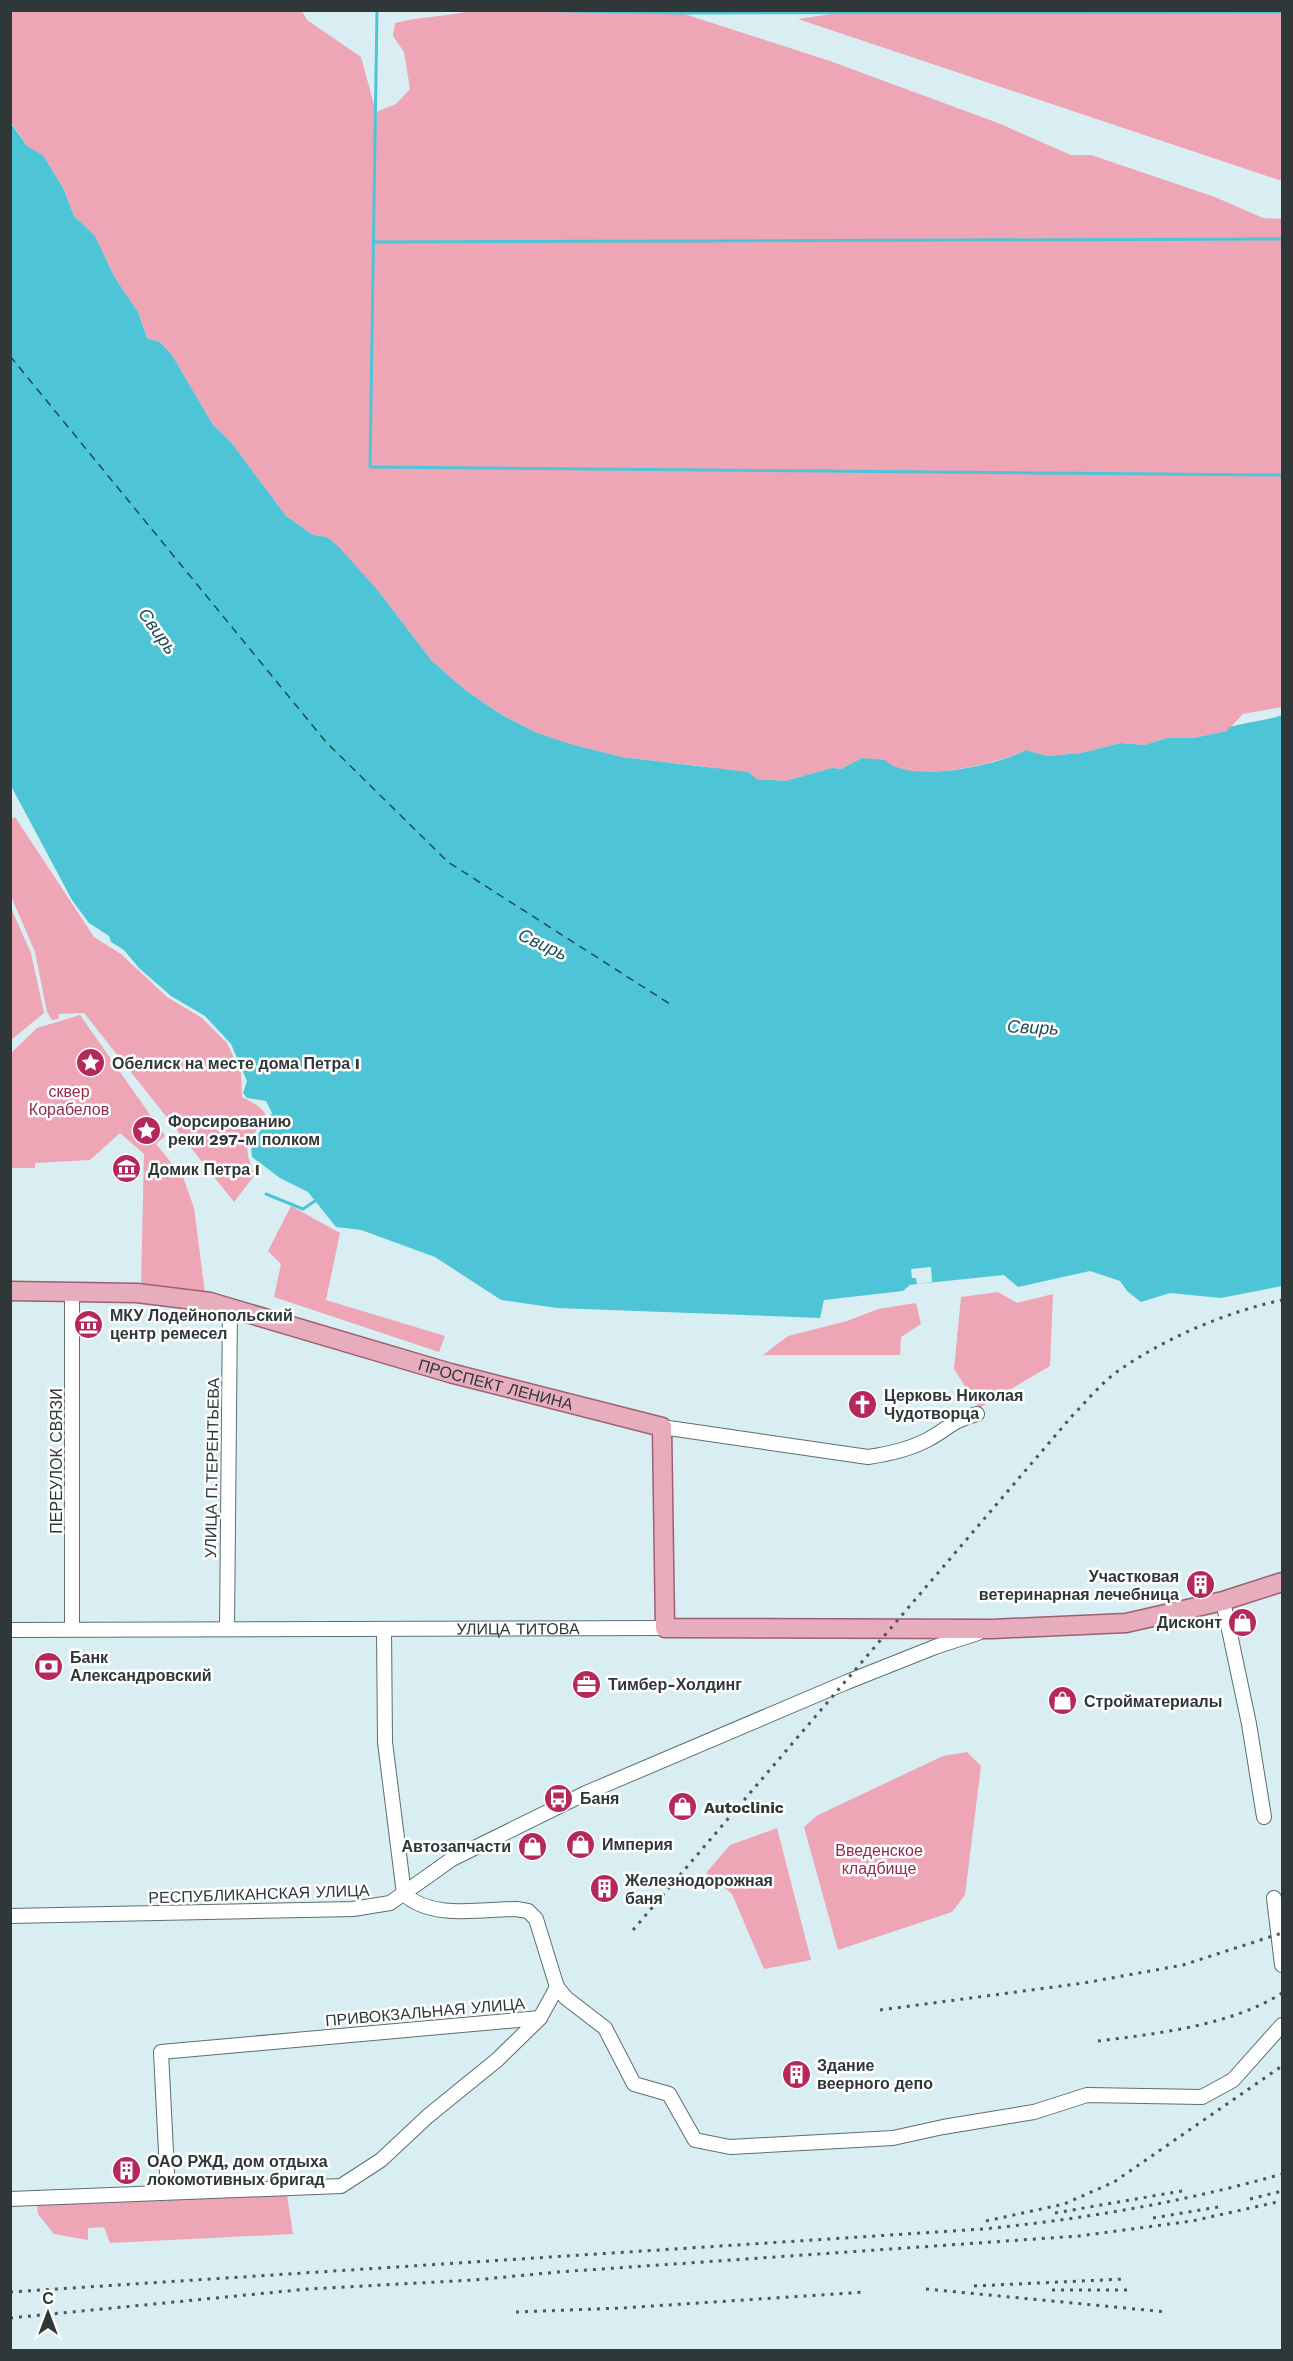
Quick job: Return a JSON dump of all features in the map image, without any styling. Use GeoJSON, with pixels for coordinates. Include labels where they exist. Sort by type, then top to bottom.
{"type":"FeatureCollection","features":[{"type":"Feature","properties":{"kind":"main road","name":"ПРОСПЕКТ ЛЕНИНА"},"geometry":{"type":"LineString","coordinates":[[10,1291],[136,1293],[230,1307],[450,1373],[662,1427]]}},
{"type":"Feature","properties":{"kind":"main road"},"geometry":{"type":"LineString","coordinates":[[662,1427],[665,1628]]}},
{"type":"Feature","properties":{"kind":"main road","name":"УЛИЦА ТИТОВА"},"geometry":{"type":"LineString","coordinates":[[665,1628],[992,1629],[1126,1623],[1223,1601],[1282,1582]]}},
{"type":"Feature","properties":{"kind":"street","name":"ПЕРЕУЛОК СВЯЗИ"},"geometry":{"type":"LineString","coordinates":[[72,1292],[72,1629]]}},
{"type":"Feature","properties":{"kind":"street","name":"УЛИЦА П.ТЕРЕНТЬЕВА"},"geometry":{"type":"LineString","coordinates":[[227,1629],[230,1307]]}},
{"type":"Feature","properties":{"kind":"street","name":"ПРОСПЕКТ ЛЕНИНА"},"geometry":{"type":"LineString","coordinates":[[662,1427],[868,1456],[897,1453],[928,1440],[956,1419],[977,1414]]}},
{"type":"Feature","properties":{"kind":"street"},"geometry":{"type":"LineString","coordinates":[[1223,1601],[1250,1724],[1263,1817]]}},
{"type":"Feature","properties":{"kind":"street","name":"УЛИЦА ТИТОВА"},"geometry":{"type":"LineString","coordinates":[[10,1630],[665,1628]]}},
{"type":"Feature","properties":{"kind":"street","name":"РЕСПУБЛИКАНСКАЯ УЛИЦА"},"geometry":{"type":"LineString","coordinates":[[10,1916],[353,1909],[390,1903],[452,1859],[586,1794],[847,1682],[934,1647],[992,1629]]}},
{"type":"Feature","properties":{"kind":"street"},"geometry":{"type":"LineString","coordinates":[[384,1630],[385,1742],[404,1894],[415,1904],[432,1910],[516,1909],[528,1911],[536,1919],[557,1987],[566,1998],[605,2028],[634,2084],[669,2094],[695,2140],[730,2147],[893,2138],[1034,2112],[1087,2095],[1202,2097],[1233,2080],[1282,2025]]}},
{"type":"Feature","properties":{"kind":"street"},"geometry":{"type":"LineString","coordinates":[[1274,1898],[1282,1965]]}},
{"type":"Feature","properties":{"kind":"street"},"geometry":{"type":"LineString","coordinates":[[540,2018],[557,1987]]}},
{"type":"Feature","properties":{"kind":"street","name":"ПРИВОКЗАЛЬНАЯ УЛИЦА"},"geometry":{"type":"LineString","coordinates":[[540,2018],[497,2060],[428,2116],[381,2160],[341,2186],[168,2192],[161,2052],[540,2018]]}},
{"type":"Feature","properties":{"kind":"street"},"geometry":{"type":"LineString","coordinates":[[13,2197],[168,2192]]}},
{"type":"Feature","properties":{"kind":"green space"},"geometry":{"type":"Polygon","coordinates":[[[477,10],[675,11],[830,61],[998,123],[1071,155],[1091,155],[1215,197],[1263,218],[1282,219],[1282,707],[1243,714],[1227,731],[1193,738],[1167,738],[1144,745],[1121,743],[1081,753],[1047,756],[1026,750],[986,763],[938,772],[906,771],[862,758],[841,769],[832,768],[785,781],[757,779],[708,767],[622,757],[576,746],[537,733],[502,715],[465,690],[431,660],[380,593],[327,537],[313,535],[286,516],[231,442],[213,425],[172,355],[160,342],[147,338],[138,312],[115,278],[95,236],[74,216],[63,188],[43,155],[27,146],[11,122],[10,11],[302,11],[307,20],[361,57],[376,112],[396,104],[410,89],[404,52],[393,36],[395,23],[477,10]]]}},
{"type":"Feature","properties":{"kind":"green space"},"geometry":{"type":"Polygon","coordinates":[[[816,11],[1282,11],[1282,181],[798,19],[838,13],[816,11]]]}},
{"type":"Feature","properties":{"kind":"green space"},"geometry":{"type":"Polygon","coordinates":[[[15,817],[94,937],[121,954],[167,997],[202,1018],[227,1043],[241,1073],[242,1097],[255,1104],[265,1115],[248,1145],[254,1176],[234,1202],[84,1013],[58,1014],[59,1019],[52,1020],[47,1012],[35,952],[11,896],[11,819],[15,817]]]}},
{"type":"Feature","properties":{"kind":"green space"},"geometry":{"type":"Polygon","coordinates":[[[10,906],[31,953],[44,1013],[11,1040],[10,906]]]}},
{"type":"Feature","properties":{"kind":"green space","name":"сквер Корабелов"},"geometry":{"type":"Polygon","coordinates":[[[80,1015],[165,1136],[156,1144],[183,1177],[194,1208],[205,1293],[141,1288],[144,1154],[120,1133],[90,1160],[35,1163],[35,1168],[11,1168],[11,1053],[37,1028],[80,1015]]]}},
{"type":"Feature","properties":{"kind":"green space"},"geometry":{"type":"Polygon","coordinates":[[[291,1206],[340,1233],[326,1300],[445,1336],[439,1352],[274,1297],[281,1264],[268,1251],[291,1206]]]}},
{"type":"Feature","properties":{"kind":"green space"},"geometry":{"type":"Polygon","coordinates":[[[998,1292],[1017,1303],[1053,1294],[1050,1366],[979,1408],[954,1369],[961,1297],[998,1292]]]}},
{"type":"Feature","properties":{"kind":"green space"},"geometry":{"type":"Polygon","coordinates":[[[916,1303],[921,1324],[901,1337],[900,1355],[763,1355],[788,1336],[847,1321],[878,1309],[916,1303]]]}},
{"type":"Feature","properties":{"kind":"green space","name":"Введенское кладбище"},"geometry":{"type":"Polygon","coordinates":[[[967,1752],[981,1766],[965,1895],[952,1912],[838,1950],[804,1827],[818,1815],[943,1756],[967,1752]]]}},
{"type":"Feature","properties":{"kind":"green space"},"geometry":{"type":"Polygon","coordinates":[[[777,1828],[811,1960],[764,1969],[732,1894],[706,1873],[730,1845],[777,1828]]]}},
{"type":"Feature","properties":{"kind":"green space"},"geometry":{"type":"Polygon","coordinates":[[[286,2188],[293,2234],[110,2243],[104,2227],[88,2228],[88,2240],[54,2234],[38,2214],[36,2198],[286,2188]]]}},
{"type":"Feature","properties":{"kind":"water","name":"Свирь"},"geometry":{"type":"Polygon","coordinates":[[[10,122],[27,146],[43,155],[63,188],[74,216],[95,236],[115,278],[138,312],[147,338],[160,342],[172,355],[213,425],[231,442],[286,516],[313,535],[327,537],[339,547],[380,593],[431,660],[465,690],[502,715],[537,733],[622,757],[748,772],[757,779],[785,781],[832,768],[841,769],[862,758],[885,760],[897,767],[914,771],[954,770],[1013,756],[1026,750],[1047,756],[1081,753],[1121,743],[1144,745],[1167,738],[1193,738],[1282,715],[1282,1286],[1221,1298],[1170,1293],[1141,1302],[1127,1291],[1120,1281],[1090,1271],[1018,1287],[1004,1275],[910,1285],[903,1291],[824,1300],[820,1318],[557,1308],[501,1300],[435,1257],[361,1230],[336,1227],[308,1192],[280,1178],[252,1157],[251,1145],[272,1113],[266,1101],[247,1098],[243,1093],[247,1081],[231,1044],[205,1016],[171,996],[139,968],[124,950],[111,942],[109,936],[89,923],[72,900],[11,786],[10,122]]]}},
{"type":"Feature","properties":{"kind":"pier"},"geometry":{"type":"Polygon","coordinates":[[[931,1267],[932,1282],[917,1284],[916,1278],[912,1278],[911,1269],[931,1267]]]}},
{"type":"Feature","properties":{"kind":"waterway"},"geometry":{"type":"LineString","coordinates":[[377,10],[370,467],[1282,475]]}},
{"type":"Feature","properties":{"kind":"waterway"},"geometry":{"type":"LineString","coordinates":[[517,10],[682,13],[1282,12]]}},
{"type":"Feature","properties":{"kind":"waterway"},"geometry":{"type":"LineString","coordinates":[[374,242],[1282,239]]}},
{"type":"Feature","properties":{"kind":"waterway"},"geometry":{"type":"LineString","coordinates":[[266,1194],[303,1209],[315,1201]]}},
{"type":"Feature","properties":{"kind":"ferry route"},"geometry":{"type":"LineString","coordinates":[[10,356],[326,742],[448,862],[673,1006]]}},
{"type":"Feature","properties":{"kind":"railway"},"geometry":{"type":"LineString","coordinates":[[633,1930],[1072,1416],[1100,1387],[1136,1359],[1176,1337],[1218,1319],[1282,1300]]}},
{"type":"Feature","properties":{"kind":"railway"},"geometry":{"type":"LineString","coordinates":[[880,2010],[1084,1983],[1183,1965],[1282,1933]]}},
{"type":"Feature","properties":{"kind":"railway"},"geometry":{"type":"LineString","coordinates":[[1098,2041],[1169,2031],[1218,2020],[1241,2013],[1282,1993]]}},
{"type":"Feature","properties":{"kind":"railway"},"geometry":{"type":"LineString","coordinates":[[986,2221],[1064,2204],[1114,2182],[1282,2066]]}},
{"type":"Feature","properties":{"kind":"railway"},"geometry":{"type":"LineString","coordinates":[[10,2292],[983,2229],[1134,2208],[1208,2193],[1282,2174]]}},
{"type":"Feature","properties":{"kind":"railway"},"geometry":{"type":"LineString","coordinates":[[1055,2213],[1182,2191]]}},
{"type":"Feature","properties":{"kind":"railway"},"geometry":{"type":"LineString","coordinates":[[1250,2199],[1282,2191]]}},
{"type":"Feature","properties":{"kind":"railway"},"geometry":{"type":"LineString","coordinates":[[10,2318],[308,2289],[474,2280],[558,2272],[1079,2236],[1192,2221],[1282,2201]]}},
{"type":"Feature","properties":{"kind":"railway"},"geometry":{"type":"LineString","coordinates":[[1153,2218],[1224,2206]]}},
{"type":"Feature","properties":{"kind":"railway"},"geometry":{"type":"LineString","coordinates":[[974,2286],[1125,2279]]}},
{"type":"Feature","properties":{"kind":"railway"},"geometry":{"type":"LineString","coordinates":[[926,2289],[1167,2312]]}},
{"type":"Feature","properties":{"kind":"railway"},"geometry":{"type":"LineString","coordinates":[[1052,2290],[1129,2290]]}},
{"type":"Feature","properties":{"kind":"railway"},"geometry":{"type":"LineString","coordinates":[[516,2312],[622,2308],[866,2292]]}},
{"type":"Feature","properties":{"kind":"place","name":"Обелиск на месте дома Петра I"},"geometry":{"type":"Point","coordinates":[91,1063]}},
{"type":"Feature","properties":{"kind":"place","name":"Форсированию реки 297-м полком"},"geometry":{"type":"Point","coordinates":[147,1130]}},
{"type":"Feature","properties":{"kind":"place","name":"Домик Петра I"},"geometry":{"type":"Point","coordinates":[127,1169]}},
{"type":"Feature","properties":{"kind":"place","name":"МКУ Лодейнопольский центр ремесел"},"geometry":{"type":"Point","coordinates":[89,1324]}},
{"type":"Feature","properties":{"kind":"place","name":"Церковь Николая Чудотворца"},"geometry":{"type":"Point","coordinates":[863,1404]}},
{"type":"Feature","properties":{"kind":"place","name":"Участковая ветеринарная лечебница"},"geometry":{"type":"Point","coordinates":[1200,1585]}},
{"type":"Feature","properties":{"kind":"place","name":"Дисконт"},"geometry":{"type":"Point","coordinates":[1243,1622]}},
{"type":"Feature","properties":{"kind":"place","name":"Банк Александровский"},"geometry":{"type":"Point","coordinates":[49,1666]}},
{"type":"Feature","properties":{"kind":"place","name":"Тимбер-Холдинг"},"geometry":{"type":"Point","coordinates":[587,1684]}},
{"type":"Feature","properties":{"kind":"place","name":"Стройматериалы"},"geometry":{"type":"Point","coordinates":[1063,1701]}},
{"type":"Feature","properties":{"kind":"place","name":"Баня"},"geometry":{"type":"Point","coordinates":[559,1798]}},
{"type":"Feature","properties":{"kind":"place","name":"Autoclinic"},"geometry":{"type":"Point","coordinates":[683,1807]}},
{"type":"Feature","properties":{"kind":"place","name":"Империя"},"geometry":{"type":"Point","coordinates":[581,1844]}},
{"type":"Feature","properties":{"kind":"place","name":"Автозапчасти"},"geometry":{"type":"Point","coordinates":[532,1846]}},
{"type":"Feature","properties":{"kind":"place","name":"Железнодорожная баня"},"geometry":{"type":"Point","coordinates":[604,1889]}},
{"type":"Feature","properties":{"kind":"place","name":"Здание веерного депо"},"geometry":{"type":"Point","coordinates":[796,2074]}},
{"type":"Feature","properties":{"kind":"place","name":"ОАО РЖД, дом отдыха локомотивных бригад"},"geometry":{"type":"Point","coordinates":[126,2170]}}]}
